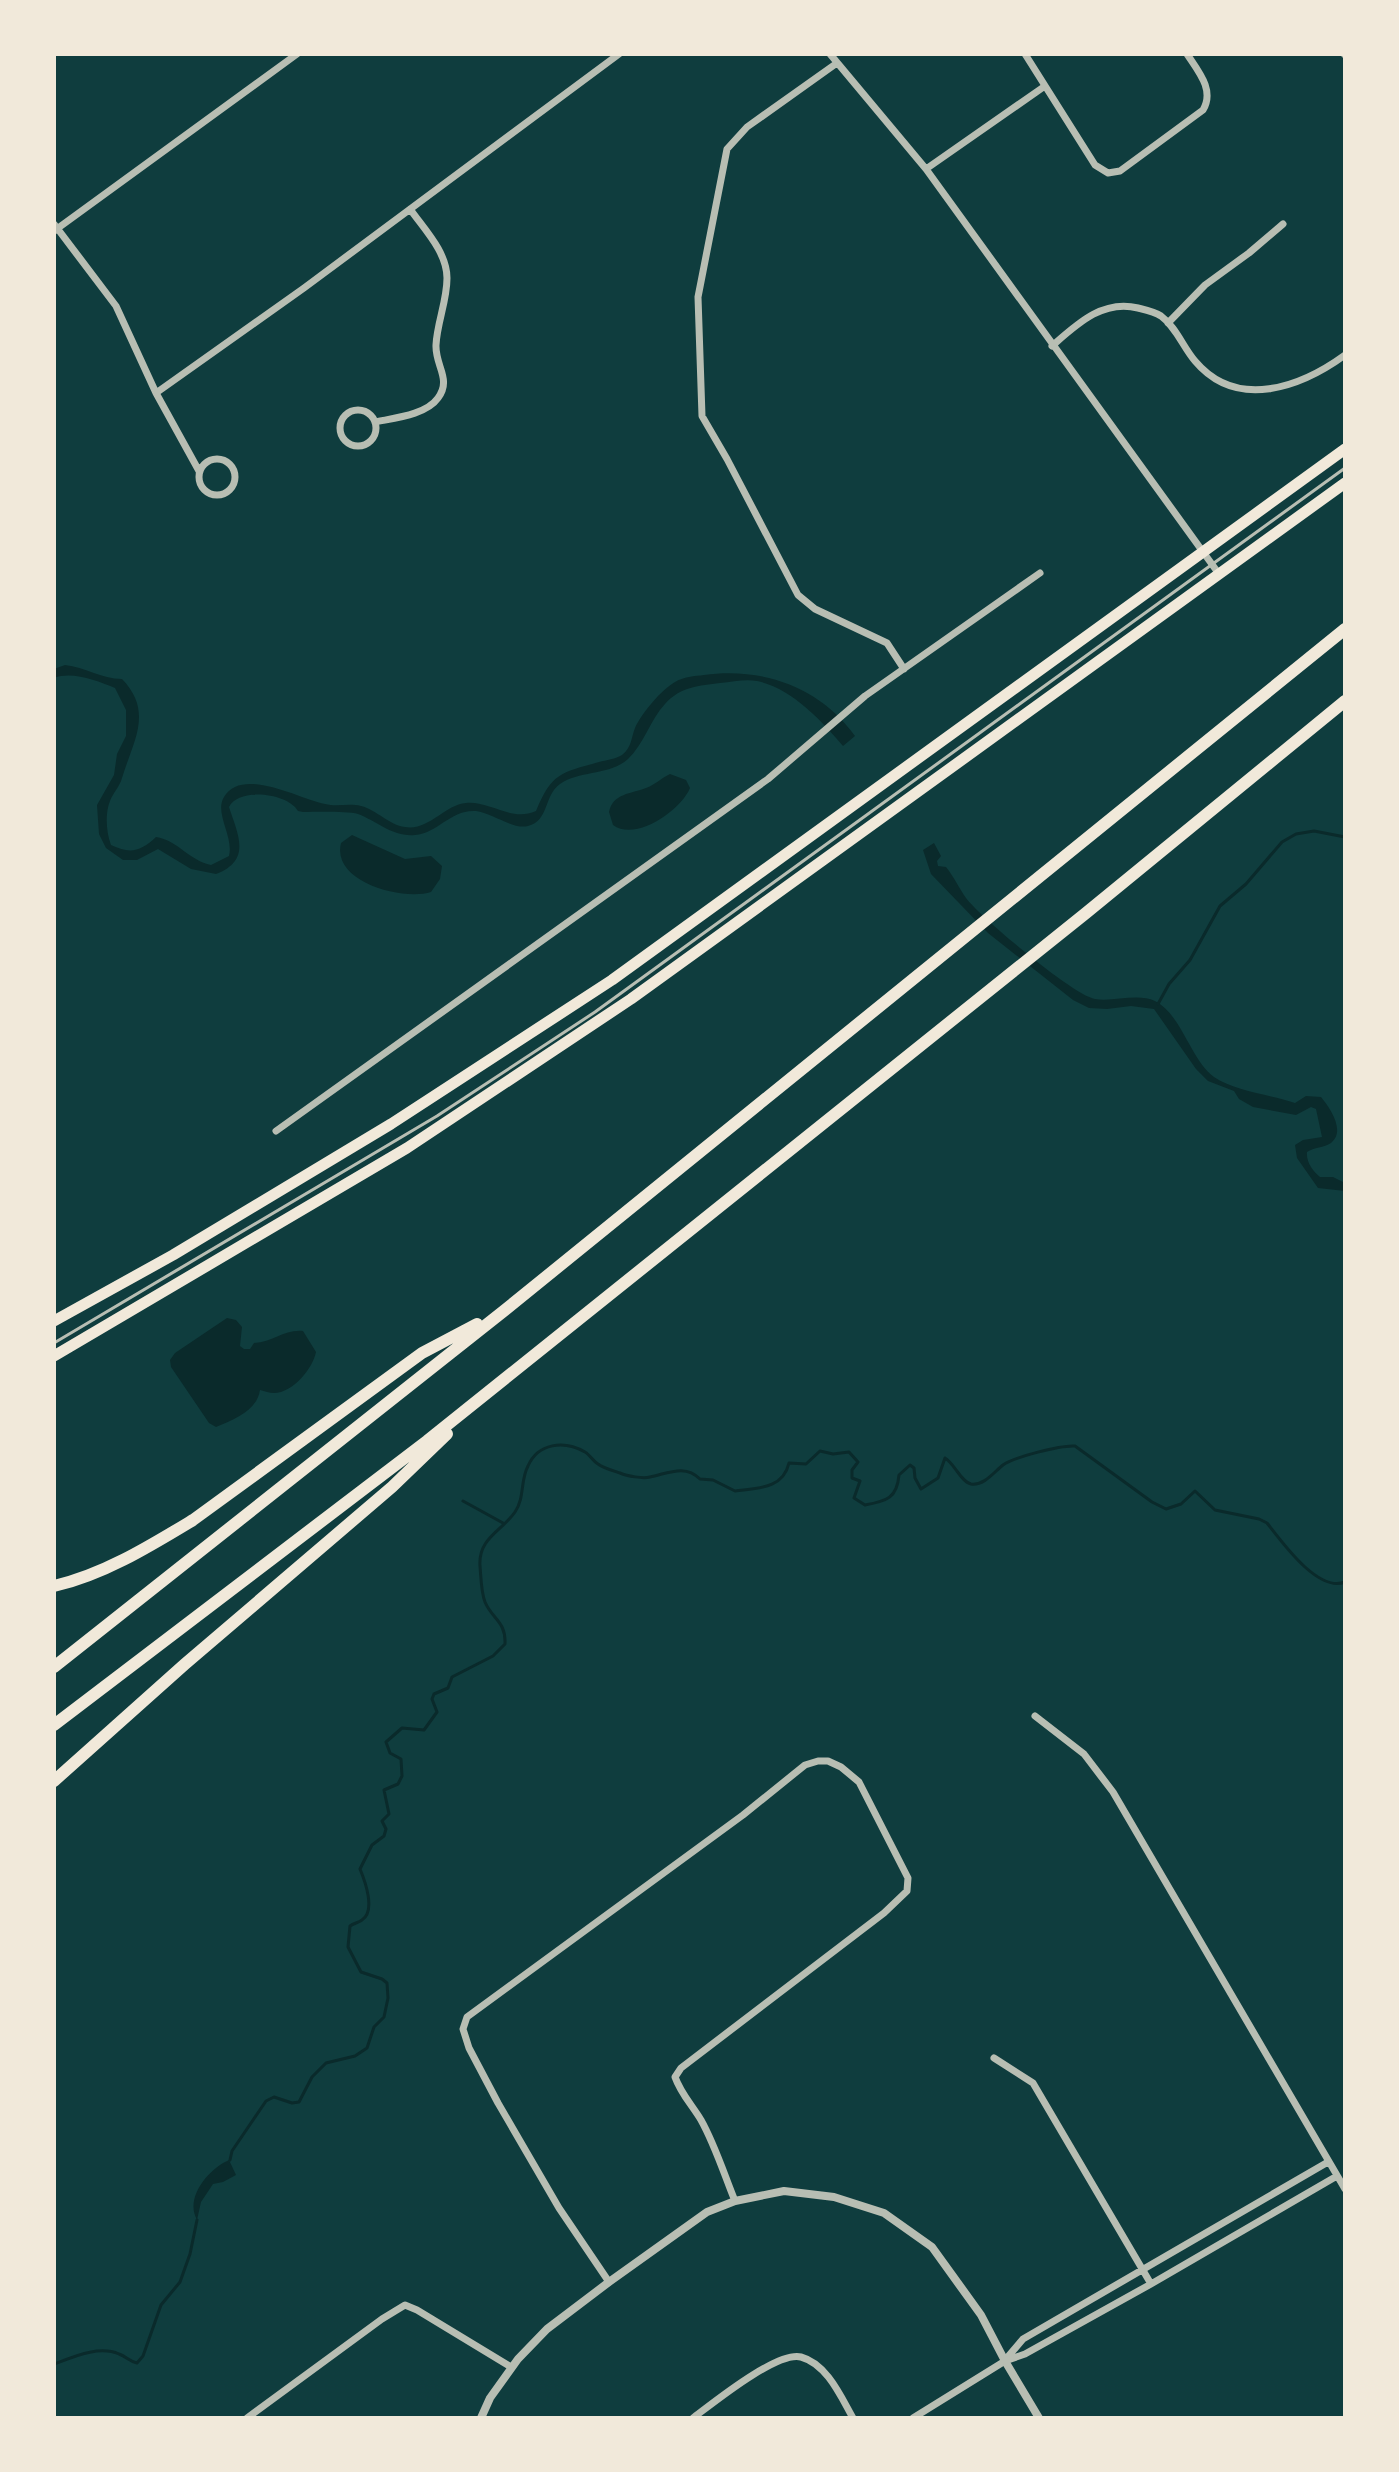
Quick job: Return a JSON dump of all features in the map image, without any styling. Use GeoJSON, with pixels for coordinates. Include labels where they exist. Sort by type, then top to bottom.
{"type":"FeatureCollection","features":[{"type":"Feature","properties":{"kind":"highway"},"geometry":{"type":"LineString","coordinates":[[54,1667],[505,1310],[1345,629]]}},
{"type":"Feature","properties":{"kind":"highway"},"geometry":{"type":"LineString","coordinates":[[54,1725],[497,1385],[1086,913],[1345,701]]}},
{"type":"Feature","properties":{"kind":"highway"},"geometry":{"type":"LineString","coordinates":[[54,1586],[75,1581],[168,1536],[422,1353],[505,1310]]}},
{"type":"Feature","properties":{"kind":"highway"},"geometry":{"type":"LineString","coordinates":[[54,1781],[392,1487],[497,1385]]}},
{"type":"Feature","properties":{"kind":"main road"},"geometry":{"type":"LineString","coordinates":[[54,1321],[173,1255],[391,1124],[612,980],[1345,449]]}},
{"type":"Feature","properties":{"kind":"main road"},"geometry":{"type":"LineString","coordinates":[[54,1356],[407,1148],[631,999],[1345,483]]}},
{"type":"Feature","properties":{"kind":"street"},"geometry":{"type":"LineString","coordinates":[[199,471],[207,462],[219,459],[230,465],[234,481],[223,495],[211,495],[202,488],[199,471],[156,393],[116,306],[55,228],[297,54]]}},
{"type":"Feature","properties":{"kind":"street"},"geometry":{"type":"LineString","coordinates":[[156,393],[619,54]]}},
{"type":"Feature","properties":{"kind":"street"},"geometry":{"type":"LineString","coordinates":[[830,54],[926,169],[1219,574]]}},
{"type":"Feature","properties":{"kind":"street"},"geometry":{"type":"LineString","coordinates":[[1025,54],[1098,169],[1108,173],[1120,171],[1203,110],[1209,101],[1203,80],[1187,54]]}},
{"type":"Feature","properties":{"kind":"street"},"geometry":{"type":"LineString","coordinates":[[837,63],[747,127],[727,149],[698,297],[702,416],[798,595],[815,609],[887,643],[904,669]]}},
{"type":"Feature","properties":{"kind":"street"},"geometry":{"type":"LineString","coordinates":[[926,169],[1045,86]]}},
{"type":"Feature","properties":{"kind":"street"},"geometry":{"type":"LineString","coordinates":[[375,422],[420,410],[437,401],[444,386],[436,347],[447,277],[440,251],[410,209]]}},
{"type":"Feature","properties":{"kind":"street"},"geometry":{"type":"LineString","coordinates":[[1168,323],[1205,285],[1283,224]]}},
{"type":"Feature","properties":{"kind":"street"},"geometry":{"type":"LineString","coordinates":[[1052,346],[1091,315],[1120,305],[1152,311],[1168,323],[1203,368],[1230,384],[1247,388],[1278,389],[1294,385],[1345,355]]}},
{"type":"Feature","properties":{"kind":"street"},"geometry":{"type":"LineString","coordinates":[[350,411],[367,412],[375,422],[373,439],[362,446],[349,444],[341,434],[341,420],[350,411]]}},
{"type":"Feature","properties":{"kind":"street"},"geometry":{"type":"LineString","coordinates":[[276,1131],[768,779],[823,729],[1040,573]]}},
{"type":"Feature","properties":{"kind":"street"},"geometry":{"type":"LineString","coordinates":[[1035,1716],[1084,1754],[1113,1792],[1345,2189]]}},
{"type":"Feature","properties":{"kind":"street"},"geometry":{"type":"LineString","coordinates":[[609,2282],[559,2208],[498,2103],[469,2048],[463,2029],[467,2017],[743,1815],[805,1765],[828,1761],[859,1782],[908,1878],[907,1891],[884,1913],[681,2068],[675,2077],[706,2130],[735,2201]]}},
{"type":"Feature","properties":{"kind":"street"},"geometry":{"type":"LineString","coordinates":[[994,2058],[1033,2083],[1151,2284]]}},
{"type":"Feature","properties":{"kind":"street"},"geometry":{"type":"LineString","coordinates":[[1005,2361],[1023,2339],[1328,2162]]}},
{"type":"Feature","properties":{"kind":"street"},"geometry":{"type":"LineString","coordinates":[[913,2418],[1005,2361],[1025,2354],[1151,2284],[1337,2176]]}},
{"type":"Feature","properties":{"kind":"street"},"geometry":{"type":"LineString","coordinates":[[481,2418],[511,2367],[547,2329],[609,2282],[707,2212],[735,2201],[784,2191],[834,2197],[884,2213],[932,2247],[981,2315],[1039,2418]]}},
{"type":"Feature","properties":{"kind":"street"},"geometry":{"type":"LineString","coordinates":[[247,2418],[405,2305],[511,2367]]}},
{"type":"Feature","properties":{"kind":"street"},"geometry":{"type":"LineString","coordinates":[[693,2418],[748,2377],[792,2356],[812,2362],[822,2371],[836,2387],[853,2418]]}},
{"type":"Feature","properties":{"kind":"lane"},"geometry":{"type":"LineString","coordinates":[[54,1343],[437,1116],[595,1012],[1345,468]]}},
{"type":"Feature","properties":{"kind":"water"},"geometry":{"type":"Polygon","coordinates":[[[65,665],[122,679],[137,703],[139,715],[135,739],[107,811],[111,845],[135,850],[156,837],[211,865],[229,856],[229,841],[221,810],[224,797],[232,788],[244,784],[272,787],[325,804],[361,806],[405,827],[422,825],[466,803],[509,813],[536,811],[547,789],[559,776],[622,755],[652,702],[678,680],[689,677],[748,674],[788,684],[825,705],[855,736],[843,746],[804,706],[770,685],[748,680],[698,686],[684,690],[665,704],[628,759],[612,768],[560,784],[551,794],[540,819],[528,826],[516,826],[482,812],[467,811],[431,830],[407,835],[358,814],[303,812],[284,800],[253,795],[234,801],[229,807],[238,837],[238,854],[234,862],[216,874],[191,869],[158,849],[137,860],[123,860],[106,848],[99,834],[97,805],[114,775],[117,754],[126,736],[126,710],[115,688],[77,676],[54,678],[54,669],[65,665]]]}},
{"type":"Feature","properties":{"kind":"water"},"geometry":{"type":"Polygon","coordinates":[[[670,774],[686,780],[690,788],[668,814],[645,827],[623,829],[613,825],[609,812],[614,801],[649,787],[670,774]]]}},
{"type":"Feature","properties":{"kind":"water"},"geometry":{"type":"Polygon","coordinates":[[[352,835],[405,859],[431,856],[442,866],[440,879],[431,892],[419,894],[404,894],[372,886],[347,868],[341,857],[341,843],[352,835]]]}},
{"type":"Feature","properties":{"kind":"water"},"geometry":{"type":"Polygon","coordinates":[[[934,843],[941,856],[938,866],[946,867],[975,908],[1068,984],[1095,999],[1141,998],[1155,1001],[1172,1016],[1198,1060],[1222,1082],[1295,1103],[1306,1096],[1321,1097],[1335,1120],[1337,1132],[1331,1143],[1307,1152],[1308,1159],[1320,1177],[1333,1177],[1345,1183],[1345,1191],[1318,1188],[1297,1158],[1295,1145],[1303,1140],[1322,1137],[1316,1109],[1311,1107],[1296,1115],[1253,1107],[1239,1099],[1234,1091],[1208,1081],[1196,1069],[1154,1009],[1131,1006],[1089,1008],[1073,1000],[988,933],[931,874],[923,850],[934,843]]]}},
{"type":"Feature","properties":{"kind":"water"},"geometry":{"type":"Polygon","coordinates":[[[227,1318],[236,1320],[242,1327],[240,1346],[244,1349],[250,1349],[254,1343],[303,1331],[316,1352],[306,1372],[295,1384],[281,1392],[260,1390],[250,1408],[216,1427],[209,1423],[171,1367],[170,1360],[175,1353],[227,1318]]]}},
{"type":"Feature","properties":{"kind":"water"},"geometry":{"type":"Polygon","coordinates":[[[229,2160],[236,2175],[213,2184],[201,2202],[197,2220],[194,2211],[196,2193],[207,2176],[229,2160]]]}},
{"type":"Feature","properties":{"kind":"waterway"},"geometry":{"type":"LineString","coordinates":[[1158,1004],[1169,984],[1190,960],[1220,906],[1246,884],[1282,842],[1296,834],[1314,831],[1345,837]]}},
{"type":"Feature","properties":{"kind":"waterway"},"geometry":{"type":"LineString","coordinates":[[230,2160],[232,2151],[266,2101],[274,2097],[299,2102],[312,2077],[326,2063],[355,2056],[367,2048],[374,2027],[384,2017],[387,1983],[361,1972],[348,1947],[350,1926],[362,1920],[368,1910],[368,1896],[360,1869],[372,1845],[384,1836],[386,1829],[382,1821],[389,1814],[384,1790],[398,1784],[402,1776],[401,1759],[390,1753],[386,1742],[402,1728],[424,1730],[437,1712],[432,1699],[434,1694],[448,1688],[452,1677],[493,1656],[505,1644],[501,1625],[484,1598],[480,1556],[487,1542],[515,1512],[528,1466],[532,1458],[545,1448],[560,1445],[577,1448],[603,1467],[635,1477],[647,1478],[683,1471],[735,1491],[768,1486],[781,1478],[789,1463],[806,1464],[820,1451],[833,1454],[849,1452],[858,1462],[852,1470],[852,1478],[860,1481],[854,1498],[865,1505],[890,1497],[896,1489],[899,1475],[910,1465],[921,1489],[938,1478],[945,1458],[964,1480],[976,1484],[1017,1459],[1049,1449],[1075,1446],[1166,1509],[1181,1504],[1195,1491],[1215,1510],[1267,1523],[1312,1573],[1324,1580],[1345,1582]]}},
{"type":"Feature","properties":{"kind":"waterway"},"geometry":{"type":"LineString","coordinates":[[463,1501],[503,1523]]}},
{"type":"Feature","properties":{"kind":"waterway"},"geometry":{"type":"LineString","coordinates":[[54,2364],[86,2353],[103,2351],[119,2354],[137,2363],[143,2356],[161,2305],[180,2282],[197,2220]]}}]}
